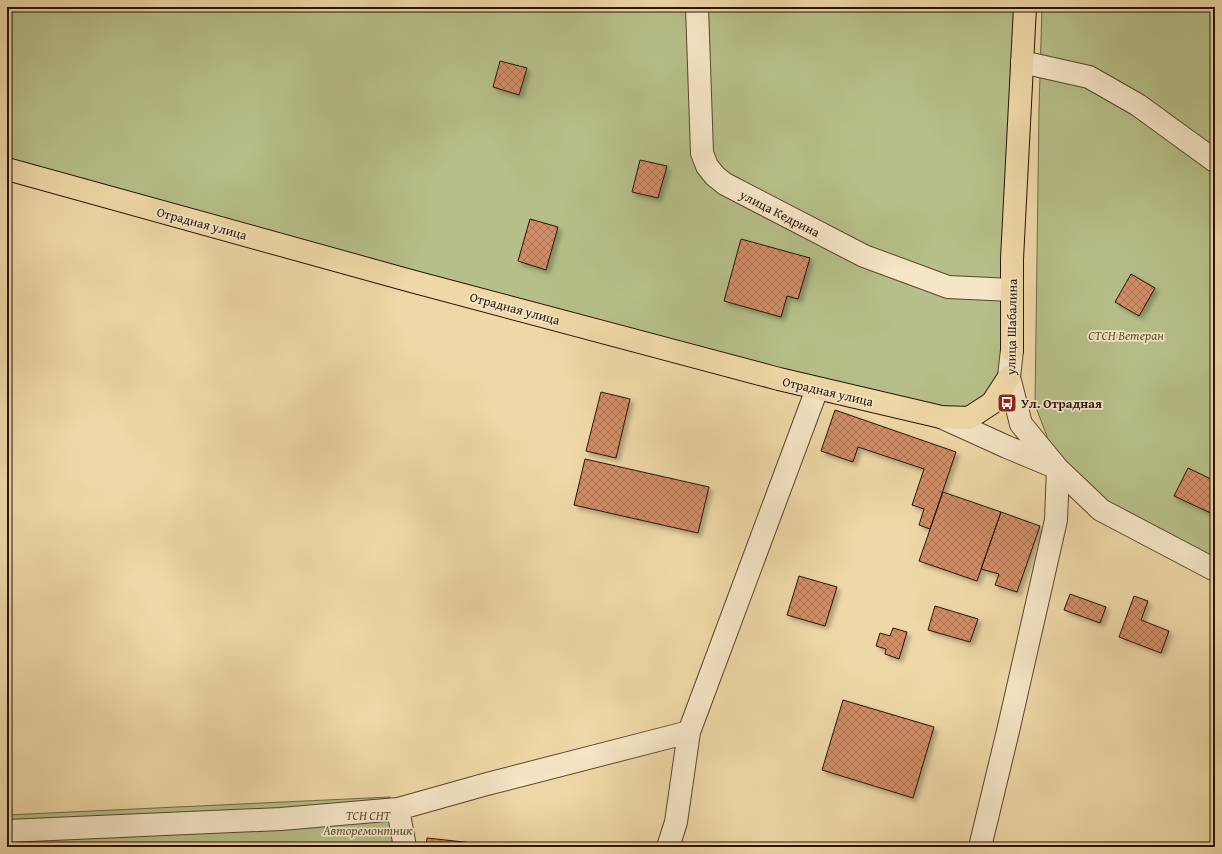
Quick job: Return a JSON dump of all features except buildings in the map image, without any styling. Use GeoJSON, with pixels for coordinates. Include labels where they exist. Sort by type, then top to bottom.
{"type":"FeatureCollection","features":[{"type":"Feature","properties":{"kind":"main road","name":"улица Шабалина"},"geometry":{"type":"LineString","coordinates":[[1012,350],[1012,259],[1025,7]]}},
{"type":"Feature","properties":{"kind":"main road","name":"Отрадная улица"},"geometry":{"type":"LineString","coordinates":[[7,169],[411,281],[817,389],[941,417],[969,418],[992,403],[1009,377]]}},
{"type":"Feature","properties":{"kind":"street","name":"улица Кедрина"},"geometry":{"type":"LineString","coordinates":[[697,7],[702,153],[706,166],[714,176],[737,191],[864,256],[948,287],[1012,290]]}},
{"type":"Feature","properties":{"kind":"street"},"geometry":{"type":"LineString","coordinates":[[1022,62],[1089,78],[1138,105],[1215,161]]}},
{"type":"Feature","properties":{"kind":"street","name":"улица Шабалина"},"geometry":{"type":"LineString","coordinates":[[1012,350],[1009,377],[1021,424],[1058,469],[1101,510],[1215,570]]}},
{"type":"Feature","properties":{"kind":"street"},"geometry":{"type":"LineString","coordinates":[[668,847],[676,822],[689,732],[817,389]]}},
{"type":"Feature","properties":{"kind":"street"},"geometry":{"type":"LineString","coordinates":[[941,417],[1058,469],[1056,520],[980,847]]}},
{"type":"Feature","properties":{"kind":"street"},"geometry":{"type":"LineString","coordinates":[[7,831],[281,819],[398,809],[487,784],[689,732]]}},
{"type":"Feature","properties":{"kind":"street"},"geometry":{"type":"LineString","coordinates":[[398,809],[405,847]]}},
{"type":"Feature","properties":{"kind":"green space"},"geometry":{"type":"Polygon","coordinates":[[[7,7],[1014,7],[1012,350],[992,403],[941,417],[7,169],[7,7]]]}},
{"type":"Feature","properties":{"kind":"green space","name":"СТСН Ветеран"},"geometry":{"type":"Polygon","coordinates":[[[1042,7],[1215,7],[1215,571],[1061,473],[1035,405],[1042,7]]]}},
{"type":"Feature","properties":{"kind":"green space","name":"ТСН СНТ Авторемонтник"},"geometry":{"type":"Polygon","coordinates":[[[390,797],[395,847],[7,847],[7,815],[390,797]]]}},
{"type":"Feature","properties":{"kind":"place","name":"Ул. Отрадная"},"geometry":{"type":"Point","coordinates":[1007,403]}}]}
